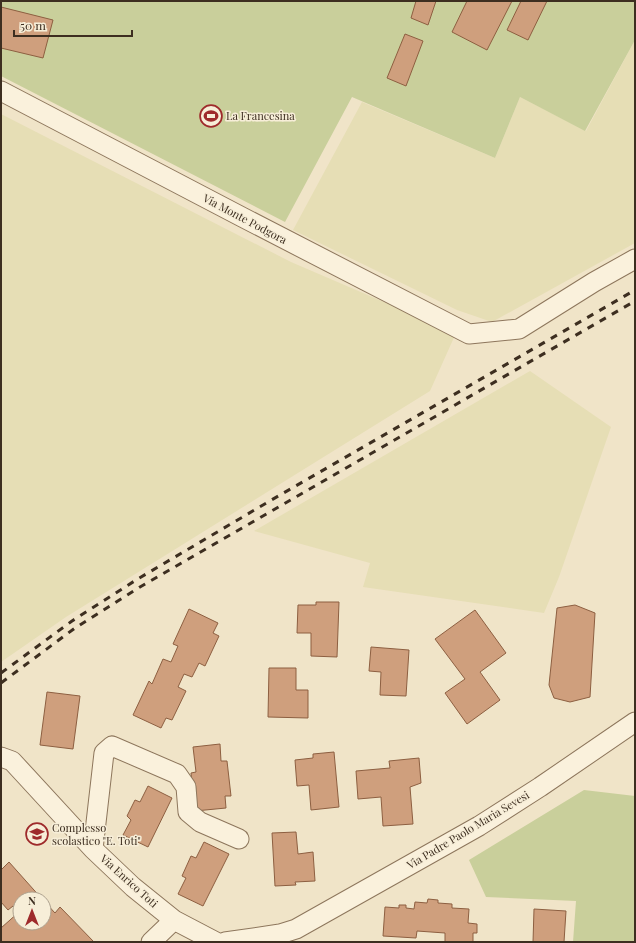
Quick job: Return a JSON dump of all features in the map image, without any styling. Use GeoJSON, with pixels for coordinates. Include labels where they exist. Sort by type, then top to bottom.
{"type":"FeatureCollection","features":[{"type":"Feature","properties":{"kind":"street","name":"Via Monte Podgora"},"geometry":{"type":"LineString","coordinates":[[1,90],[469,334],[519,329],[594,282],[635,259]]}},
{"type":"Feature","properties":{"kind":"street","name":"Via Padre Paolo Maria Sevesi"},"geometry":{"type":"LineString","coordinates":[[283,937],[479,826],[540,787],[635,722]]}},
{"type":"Feature","properties":{"kind":"street"},"geometry":{"type":"LineString","coordinates":[[93,849],[104,753],[112,746],[177,774],[186,787],[188,812],[200,822],[239,838]]}},
{"type":"Feature","properties":{"kind":"street","name":"Via Enrico Toti"},"geometry":{"type":"LineString","coordinates":[[1,757],[12,761],[93,849],[134,887],[174,920],[216,942]]}},
{"type":"Feature","properties":{"kind":"street"},"geometry":{"type":"LineString","coordinates":[[152,942],[174,920]]}},
{"type":"Feature","properties":{"kind":"street"},"geometry":{"type":"LineString","coordinates":[[225,942],[283,937]]}},
{"type":"Feature","properties":{"kind":"shaded area"},"geometry":{"type":"Polygon","coordinates":[[[635,40],[635,243],[492,322],[457,310],[293,230],[362,102],[495,158],[520,97],[586,131],[635,40]]]}},
{"type":"Feature","properties":{"kind":"shaded area"},"geometry":{"type":"Polygon","coordinates":[[[1,114],[291,262],[456,333],[430,391],[66,617],[1,662],[1,114]]]}},
{"type":"Feature","properties":{"kind":"shaded area"},"geometry":{"type":"Polygon","coordinates":[[[530,371],[611,427],[559,577],[544,613],[363,587],[370,563],[254,531],[530,371]]]}},
{"type":"Feature","properties":{"kind":"green space","name":"La Francesina"},"geometry":{"type":"Polygon","coordinates":[[[1,1],[635,1],[635,40],[585,131],[520,97],[495,158],[352,97],[285,222],[1,76],[1,1]]]}},
{"type":"Feature","properties":{"kind":"green space"},"geometry":{"type":"Polygon","coordinates":[[[584,790],[635,796],[635,942],[573,942],[576,901],[486,897],[469,860],[584,790]]]}},
{"type":"Feature","properties":{"kind":"building"},"geometry":{"type":"Polygon","coordinates":[[[416,1],[436,1],[428,25],[411,18],[416,1]]]}},
{"type":"Feature","properties":{"kind":"building"},"geometry":{"type":"Polygon","coordinates":[[[467,1],[512,1],[487,50],[452,32],[467,1]]]}},
{"type":"Feature","properties":{"kind":"building"},"geometry":{"type":"Polygon","coordinates":[[[521,1],[547,1],[528,40],[507,30],[521,1]]]}},
{"type":"Feature","properties":{"kind":"building"},"geometry":{"type":"Polygon","coordinates":[[[1,7],[53,20],[43,58],[1,48],[1,7]]]}},
{"type":"Feature","properties":{"kind":"building"},"geometry":{"type":"Polygon","coordinates":[[[405,34],[423,41],[406,86],[387,78],[405,34]]]}},
{"type":"Feature","properties":{"kind":"building"},"geometry":{"type":"Polygon","coordinates":[[[316,602],[339,602],[337,657],[311,656],[311,633],[297,633],[298,605],[316,605],[316,602]]]}},
{"type":"Feature","properties":{"kind":"building"},"geometry":{"type":"Polygon","coordinates":[[[575,605],[595,613],[590,697],[570,702],[554,698],[549,685],[557,608],[575,605]]]}},
{"type":"Feature","properties":{"kind":"building"},"geometry":{"type":"Polygon","coordinates":[[[189,609],[218,623],[213,633],[219,636],[205,666],[199,663],[192,677],[184,674],[178,687],[186,691],[172,720],[166,718],[161,728],[133,715],[149,681],[152,684],[163,659],[171,662],[178,646],[173,644],[189,609]]]}},
{"type":"Feature","properties":{"kind":"building"},"geometry":{"type":"Polygon","coordinates":[[[475,610],[506,653],[480,672],[500,700],[467,724],[445,693],[465,679],[435,639],[475,610]]]}},
{"type":"Feature","properties":{"kind":"building"},"geometry":{"type":"Polygon","coordinates":[[[371,647],[409,650],[406,696],[380,695],[381,672],[369,671],[371,647]]]}},
{"type":"Feature","properties":{"kind":"building"},"geometry":{"type":"Polygon","coordinates":[[[269,668],[296,668],[296,690],[308,690],[308,718],[268,717],[269,668]]]}},
{"type":"Feature","properties":{"kind":"building"},"geometry":{"type":"Polygon","coordinates":[[[47,692],[80,696],[73,749],[40,745],[47,692]]]}},
{"type":"Feature","properties":{"kind":"building"},"geometry":{"type":"Polygon","coordinates":[[[220,744],[221,761],[227,761],[231,796],[225,796],[226,808],[195,811],[191,773],[196,772],[193,747],[220,744]]]}},
{"type":"Feature","properties":{"kind":"building"},"geometry":{"type":"Polygon","coordinates":[[[334,752],[339,807],[311,810],[309,785],[297,786],[295,760],[313,758],[313,754],[334,752]]]}},
{"type":"Feature","properties":{"kind":"building"},"geometry":{"type":"Polygon","coordinates":[[[419,758],[421,783],[410,787],[413,824],[383,826],[381,797],[358,799],[356,771],[390,768],[389,761],[419,758]]]}},
{"type":"Feature","properties":{"kind":"building"},"geometry":{"type":"Polygon","coordinates":[[[148,786],[172,798],[148,847],[123,835],[131,820],[127,816],[135,800],[140,802],[148,786]]]}},
{"type":"Feature","properties":{"kind":"building"},"geometry":{"type":"Polygon","coordinates":[[[296,832],[298,854],[313,852],[315,881],[295,882],[296,885],[275,886],[272,833],[296,832]]]}},
{"type":"Feature","properties":{"kind":"building"},"geometry":{"type":"Polygon","coordinates":[[[204,842],[229,854],[203,906],[178,894],[186,878],[182,876],[191,856],[196,858],[204,842]]]}},
{"type":"Feature","properties":{"kind":"building"},"geometry":{"type":"Polygon","coordinates":[[[9,862],[35,891],[12,891],[12,907],[8,910],[1,902],[1,870],[9,862]]]}},
{"type":"Feature","properties":{"kind":"building"},"geometry":{"type":"Polygon","coordinates":[[[428,899],[438,900],[438,903],[452,904],[452,908],[469,909],[468,923],[477,924],[477,933],[473,933],[473,942],[445,942],[445,933],[417,931],[416,938],[383,936],[385,907],[399,908],[399,905],[406,905],[406,908],[414,909],[415,902],[427,903],[428,899]]]}},
{"type":"Feature","properties":{"kind":"building"},"geometry":{"type":"Polygon","coordinates":[[[60,907],[94,942],[1,942],[1,928],[12,918],[12,931],[52,931],[52,910],[55,913],[60,907]]]}},
{"type":"Feature","properties":{"kind":"building"},"geometry":{"type":"Polygon","coordinates":[[[534,909],[566,911],[564,942],[533,942],[534,909]]]}},
{"type":"Feature","properties":{"kind":"railway"},"geometry":{"type":"LineString","coordinates":[[1,673],[72,621],[136,580],[635,290]]}},
{"type":"Feature","properties":{"kind":"railway"},"geometry":{"type":"LineString","coordinates":[[1,683],[75,628],[140,587],[635,301]]}},
{"type":"Feature","properties":{"kind":"place","name":"La Francesina"},"geometry":{"type":"Point","coordinates":[211,116]}},
{"type":"Feature","properties":{"kind":"place","name":"Complesso scolastico \"E. Toti\""},"geometry":{"type":"Point","coordinates":[37,834]}}]}
